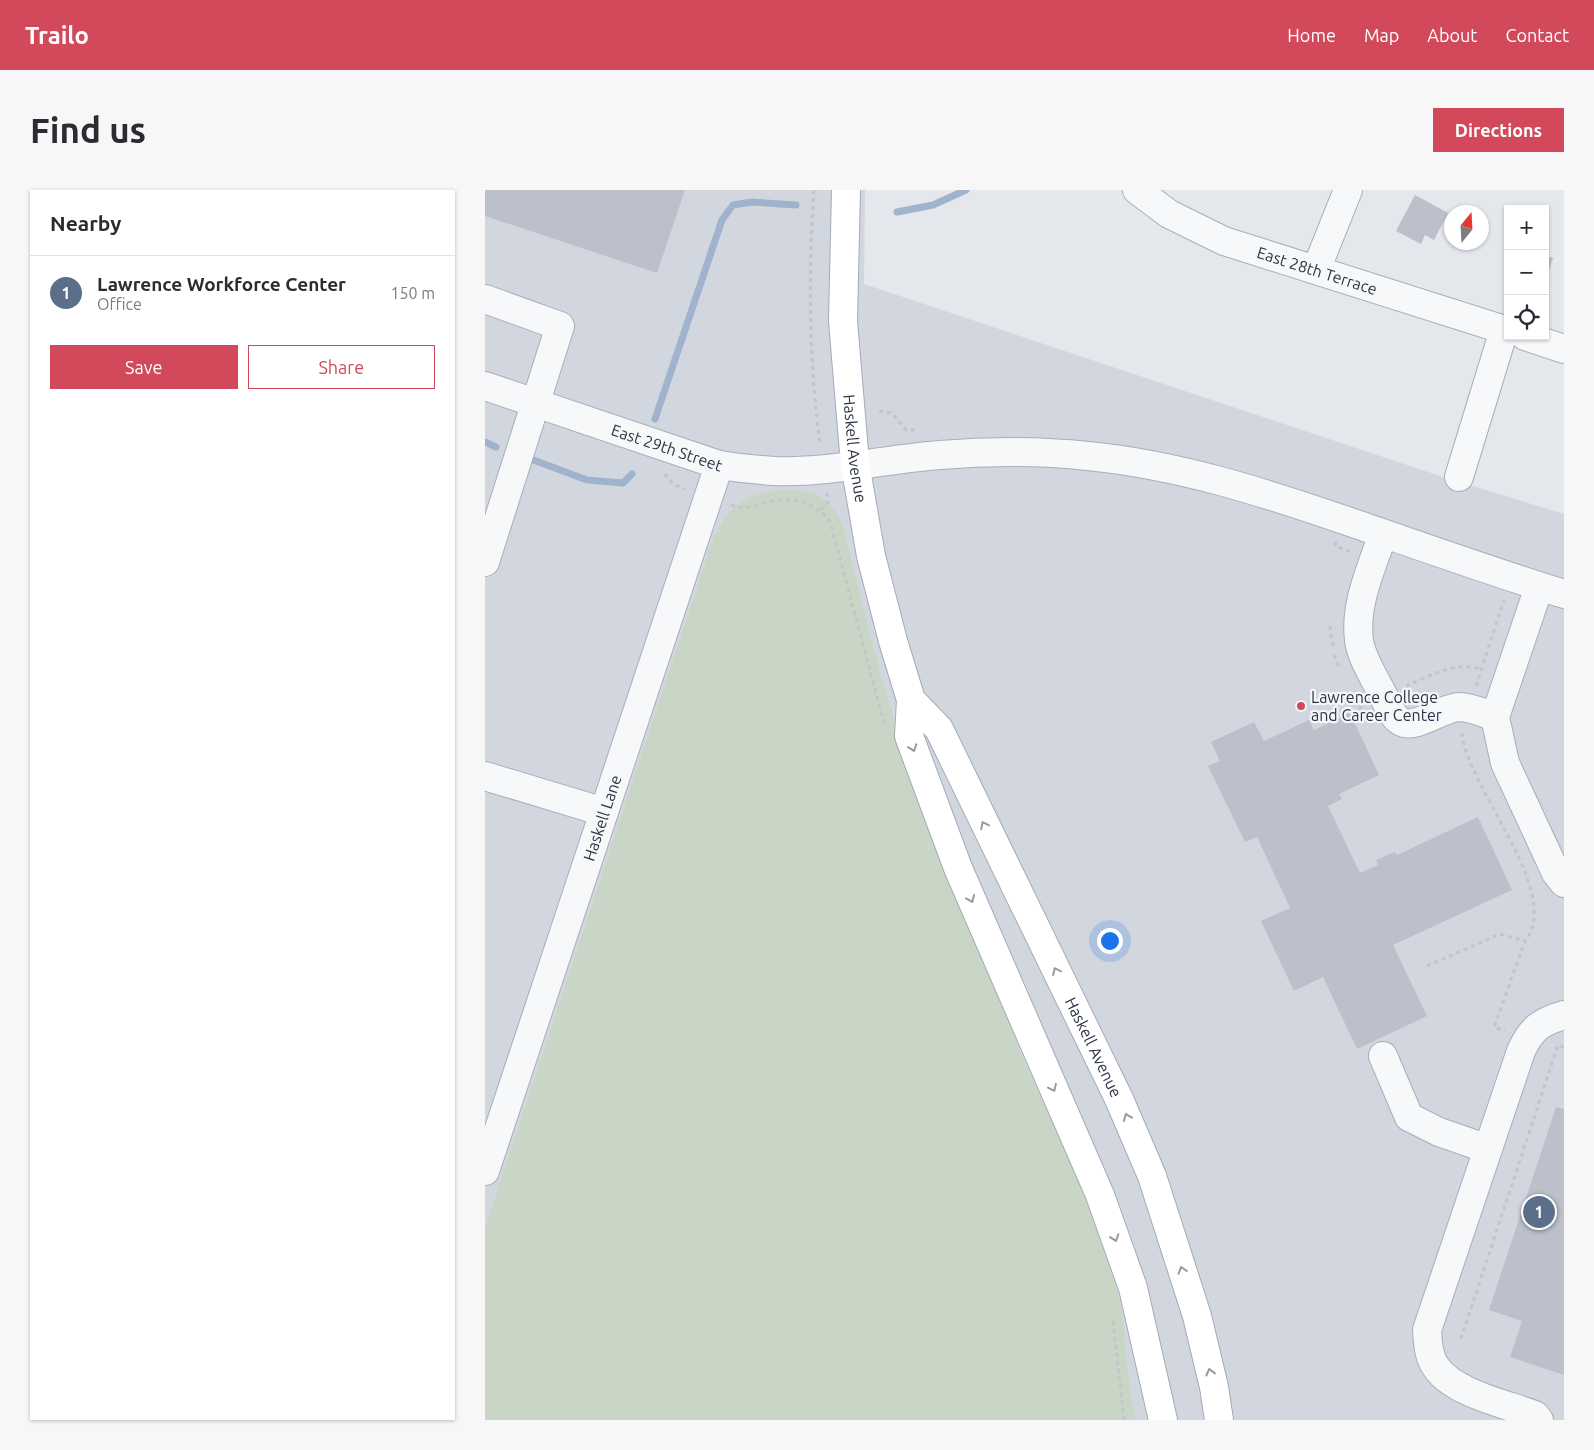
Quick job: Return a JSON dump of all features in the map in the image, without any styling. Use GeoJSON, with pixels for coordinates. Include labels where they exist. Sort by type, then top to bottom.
{"type":"FeatureCollection","features":[{"type":"Feature","properties":{"kind":"main road","name":"Haskell Avenue"},"geometry":{"type":"LineString","coordinates":[[846,190],[843,321],[847,391],[855,464],[871,556],[893,641],[911,700],[909,736],[937,815],[1033,1044],[1100,1196],[1133,1288],[1163,1420]]}},
{"type":"Feature","properties":{"kind":"main road","name":"Haskell Avenue"},"geometry":{"type":"LineString","coordinates":[[911,700],[939,730],[1119,1099],[1152,1176],[1197,1316],[1214,1387],[1219,1420]]}},
{"type":"Feature","properties":{"kind":"street","name":"East 28th Terrace"},"geometry":{"type":"LineString","coordinates":[[1137,190],[1169,214],[1201,232],[1223,241],[1504,329]]}},
{"type":"Feature","properties":{"kind":"street"},"geometry":{"type":"LineString","coordinates":[[1316,270],[1348,190]]}},
{"type":"Feature","properties":{"kind":"street"},"geometry":{"type":"LineString","coordinates":[[485,299],[560,326],[485,562]]}},
{"type":"Feature","properties":{"kind":"street"},"geometry":{"type":"LineString","coordinates":[[1459,477],[1509,340]]}},
{"type":"Feature","properties":{"kind":"street","name":"East 28th Terrace"},"geometry":{"type":"LineString","coordinates":[[1538,340],[1564,348]]}},
{"type":"Feature","properties":{"kind":"street","name":"East 29th Street"},"geometry":{"type":"LineString","coordinates":[[485,386],[719,465],[777,471],[987,452],[1038,452],[1137,462],[1248,487],[1552,590]]}},
{"type":"Feature","properties":{"kind":"street","name":"Haskell Lane"},"geometry":{"type":"LineString","coordinates":[[485,1171],[719,465]]}},
{"type":"Feature","properties":{"kind":"street"},"geometry":{"type":"LineString","coordinates":[[1383,534],[1360,607],[1360,642],[1371,672],[1391,711],[1397,719],[1405,723],[1414,723],[1451,708],[1469,708],[1495,717]]}},
{"type":"Feature","properties":{"kind":"street"},"geometry":{"type":"LineString","coordinates":[[1552,590],[1495,717],[1505,763],[1556,873],[1564,883]]}},
{"type":"Feature","properties":{"kind":"street"},"geometry":{"type":"LineString","coordinates":[[485,776],[604,812]]}},
{"type":"Feature","properties":{"kind":"street"},"geometry":{"type":"LineString","coordinates":[[1539,1420],[1535,1415],[1466,1390],[1447,1380],[1435,1366],[1428,1348],[1427,1330],[1521,1051],[1529,1033],[1548,1020],[1564,1015]]}},
{"type":"Feature","properties":{"kind":"street"},"geometry":{"type":"LineString","coordinates":[[1383,1056],[1409,1117],[1439,1132],[1488,1149]]}},
{"type":"Feature","properties":{"kind":"path"},"geometry":{"type":"LineString","coordinates":[[814,190],[810,280],[811,335],[816,412],[823,468]]}},
{"type":"Feature","properties":{"kind":"path"},"geometry":{"type":"LineString","coordinates":[[879,411],[892,413],[906,430],[921,430]]}},
{"type":"Feature","properties":{"kind":"path"},"geometry":{"type":"LineString","coordinates":[[739,508],[752,509],[762,504],[788,500],[812,503],[821,510],[828,502]]}},
{"type":"Feature","properties":{"kind":"path"},"geometry":{"type":"LineString","coordinates":[[1512,577],[1486,649],[1462,729],[1465,747],[1528,880],[1532,893],[1534,919],[1530,935],[1525,941],[1494,1027],[1513,1034],[1529,1066],[1549,1074]]}},
{"type":"Feature","properties":{"kind":"path"},"geometry":{"type":"LineString","coordinates":[[1427,966],[1500,934],[1525,941]]}},
{"type":"Feature","properties":{"kind":"path"},"geometry":{"type":"LineString","coordinates":[[1461,1339],[1558,1045],[1564,1047]]}},
{"type":"Feature","properties":{"kind":"shaded area"},"geometry":{"type":"Polygon","coordinates":[[[485,190],[865,190],[864,284],[1440,476],[1564,514],[1564,1420],[485,1420],[485,190]]]}},
{"type":"Feature","properties":{"kind":"green space"},"geometry":{"type":"Polygon","coordinates":[[[781,490],[802,491],[819,496],[832,508],[843,527],[881,677],[910,769],[982,944],[1021,1055],[1076,1173],[1105,1249],[1122,1310],[1127,1368],[1135,1420],[485,1420],[485,1228],[713,539],[725,518],[739,504],[757,495],[781,490]]]}},
{"type":"Feature","properties":{"kind":"building"},"geometry":{"type":"Polygon","coordinates":[[[485,190],[685,190],[657,273],[485,216],[485,190]]]}},
{"type":"Feature","properties":{"kind":"building"},"geometry":{"type":"Polygon","coordinates":[[[1415,195],[1444,211],[1444,221],[1434,240],[1425,235],[1421,244],[1396,231],[1415,195]]]}},
{"type":"Feature","properties":{"kind":"building"},"geometry":{"type":"Polygon","coordinates":[[[1549,257],[1553,258],[1549,270],[1549,257]]]}},
{"type":"Feature","properties":{"kind":"building"},"geometry":{"type":"Polygon","coordinates":[[[1350,713],[1379,775],[1339,794],[1342,799],[1328,806],[1360,873],[1378,865],[1376,860],[1395,852],[1397,855],[1478,817],[1512,890],[1393,945],[1427,1016],[1357,1049],[1323,977],[1294,991],[1261,921],[1290,908],[1257,837],[1245,842],[1208,766],[1220,761],[1211,742],[1254,722],[1264,741],[1309,720],[1314,730],[1350,713]]]}},
{"type":"Feature","properties":{"kind":"building"},"geometry":{"type":"Polygon","coordinates":[[[1556,1107],[1564,1109],[1564,1375],[1510,1357],[1522,1321],[1489,1310],[1556,1107]]]}},
{"type":"Feature","properties":{"kind":"waterway"},"geometry":{"type":"LineString","coordinates":[[897,212],[933,205],[966,190]]}},
{"type":"Feature","properties":{"kind":"waterway"},"geometry":{"type":"LineString","coordinates":[[655,419],[722,220],[733,205],[752,202],[796,205]]}},
{"type":"Feature","properties":{"kind":"waterway"},"geometry":{"type":"LineString","coordinates":[[485,442],[496,447]]}},
{"type":"Feature","properties":{"kind":"waterway"},"geometry":{"type":"LineString","coordinates":[[528,458],[587,480],[623,483],[632,474]]}},
{"type":"Feature","properties":{"kind":"place","name":"Lawrence College and Career Center"},"geometry":{"type":"Point","coordinates":[1301,706]}},
{"type":"Feature","properties":{"kind":"place","name":"Lawrence Workforce Center"},"geometry":{"type":"Point","coordinates":[1539,1212]}}]}
